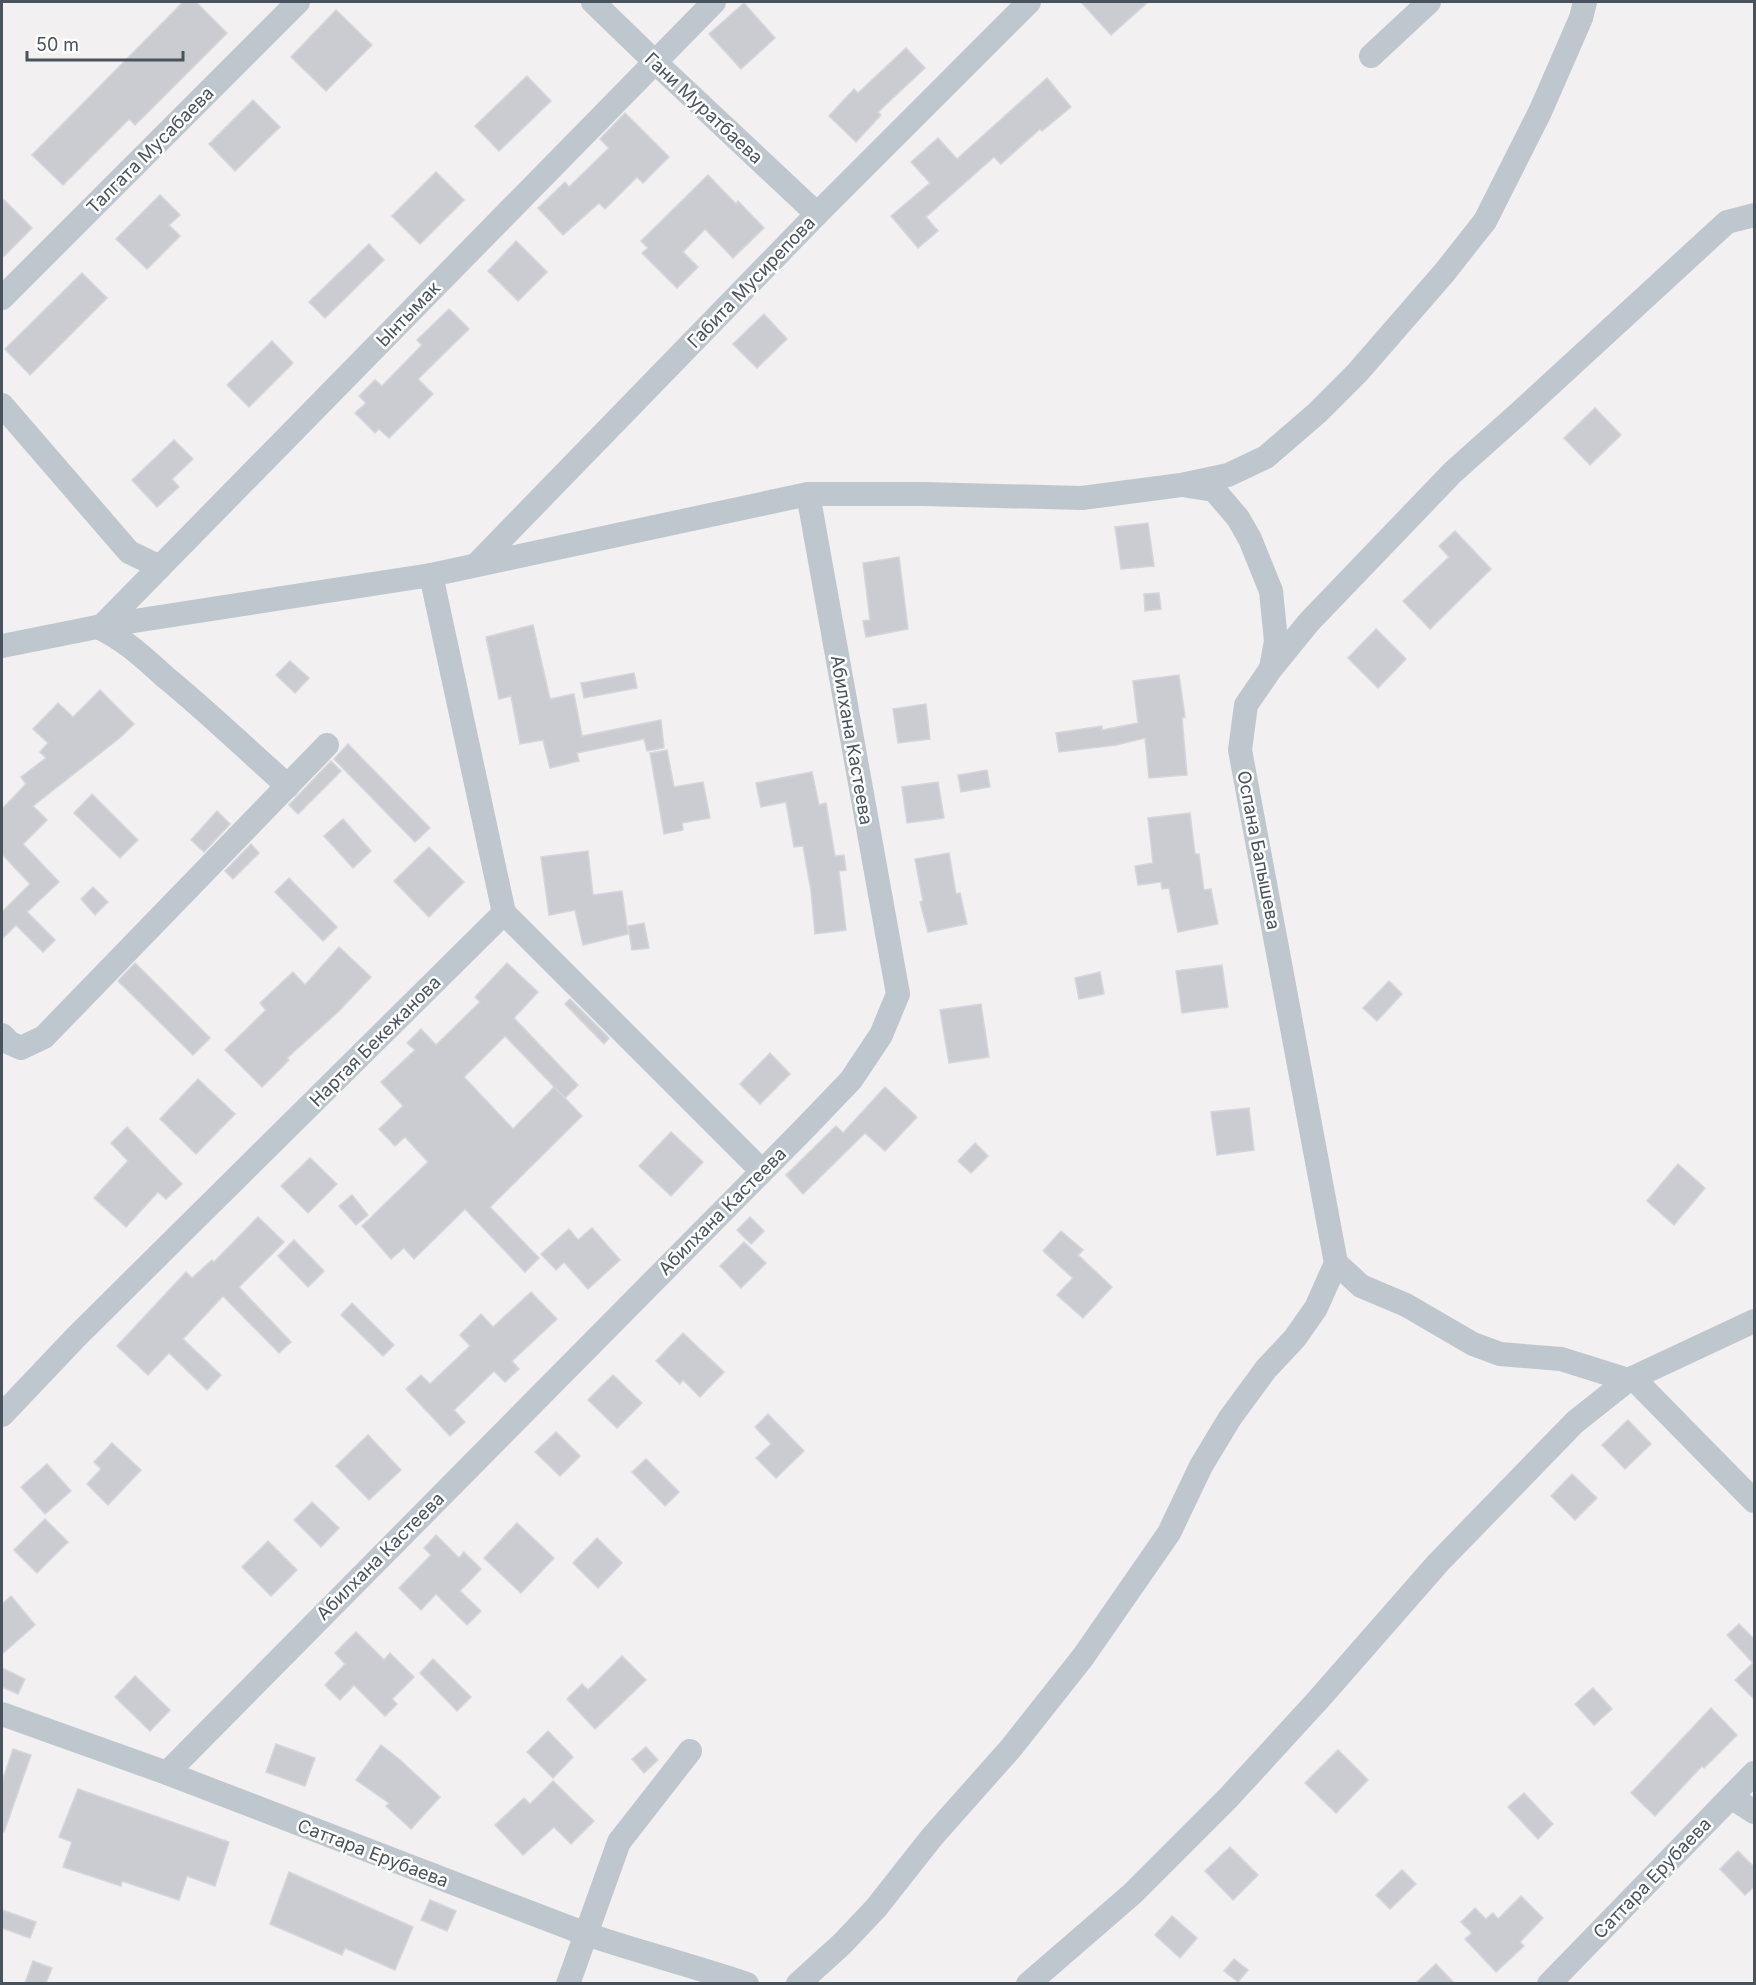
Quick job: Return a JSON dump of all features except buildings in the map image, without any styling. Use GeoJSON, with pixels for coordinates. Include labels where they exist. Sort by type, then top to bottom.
{"type":"FeatureCollection","features":[{"type":"Feature","properties":{"kind":"street","name":"Талгата Мусабаева"},"geometry":{"type":"LineString","coordinates":[[2,298],[298,2]]}},
{"type":"Feature","properties":{"kind":"street","name":"Гани Муратбаева"},"geometry":{"type":"LineString","coordinates":[[593,2],[817,214]]}},
{"type":"Feature","properties":{"kind":"street","name":"Ынтымак"},"geometry":{"type":"LineString","coordinates":[[100,627],[714,2]]}},
{"type":"Feature","properties":{"kind":"street","name":"Габита Мусирепова"},"geometry":{"type":"LineString","coordinates":[[476,565],[817,214],[1029,2]]}},
{"type":"Feature","properties":{"kind":"street"},"geometry":{"type":"LineString","coordinates":[[1371,56],[1429,2]]}},
{"type":"Feature","properties":{"kind":"street"},"geometry":{"type":"LineString","coordinates":[[2,646],[100,627],[431,575],[808,494],[1082,498],[1180,485],[1228,475],[1266,457],[1317,413],[1357,373],[1444,273],[1485,221],[1516,162],[1581,18],[1585,2]]}},
{"type":"Feature","properties":{"kind":"street"},"geometry":{"type":"LineString","coordinates":[[1270,670],[1309,622],[1453,472],[1727,222],[1755,215]]}},
{"type":"Feature","properties":{"kind":"street"},"geometry":{"type":"LineString","coordinates":[[2,405],[129,552],[160,567]]}},
{"type":"Feature","properties":{"kind":"street","name":"Оспана Бапышева"},"geometry":{"type":"LineString","coordinates":[[1180,485],[1214,490],[1238,518],[1250,539],[1271,591],[1276,641],[1270,670],[1246,705],[1240,750],[1336,1263]]}},
{"type":"Feature","properties":{"kind":"street","name":"Абилхана Кастеева"},"geometry":{"type":"LineString","coordinates":[[167,1773],[851,1080],[881,1035],[898,994],[808,494]]}},
{"type":"Feature","properties":{"kind":"street"},"geometry":{"type":"LineString","coordinates":[[431,575],[504,913],[762,1171]]}},
{"type":"Feature","properties":{"kind":"street"},"geometry":{"type":"LineString","coordinates":[[100,627],[118,637],[190,697],[288,786]]}},
{"type":"Feature","properties":{"kind":"street"},"geometry":{"type":"LineString","coordinates":[[2,1035],[10,1043],[21,1048],[44,1037],[327,745]]}},
{"type":"Feature","properties":{"kind":"street","name":"Нартая Бекежанова"},"geometry":{"type":"LineString","coordinates":[[2,1415],[86,1328],[504,913]]}},
{"type":"Feature","properties":{"kind":"street"},"geometry":{"type":"LineString","coordinates":[[798,1983],[842,1944],[876,1908],[932,1837],[1011,1748],[1083,1657],[1169,1533],[1201,1466],[1230,1418],[1266,1369],[1295,1338],[1316,1308],[1336,1263],[1361,1287],[1406,1305],[1473,1344],[1500,1354],[1561,1359],[1630,1379],[1755,1501]]}},
{"type":"Feature","properties":{"kind":"street"},"geometry":{"type":"LineString","coordinates":[[1028,1983],[1132,1894],[1229,1797],[1446,1555],[1575,1422],[1630,1379],[1755,1321]]}},
{"type":"Feature","properties":{"kind":"street","name":"Саттара Ерубаева"},"geometry":{"type":"LineString","coordinates":[[2,1714],[167,1773],[586,1934],[641,1953],[708,1970],[747,1983]]}},
{"type":"Feature","properties":{"kind":"street"},"geometry":{"type":"LineString","coordinates":[[568,1983],[619,1842],[690,1751]]}},
{"type":"Feature","properties":{"kind":"street","name":"Саттара Ерубаева"},"geometry":{"type":"LineString","coordinates":[[1549,1983],[1755,1773]]}},
{"type":"Feature","properties":{"kind":"street"},"geometry":{"type":"LineString","coordinates":[[1731,1797],[1755,1812]]}}]}
